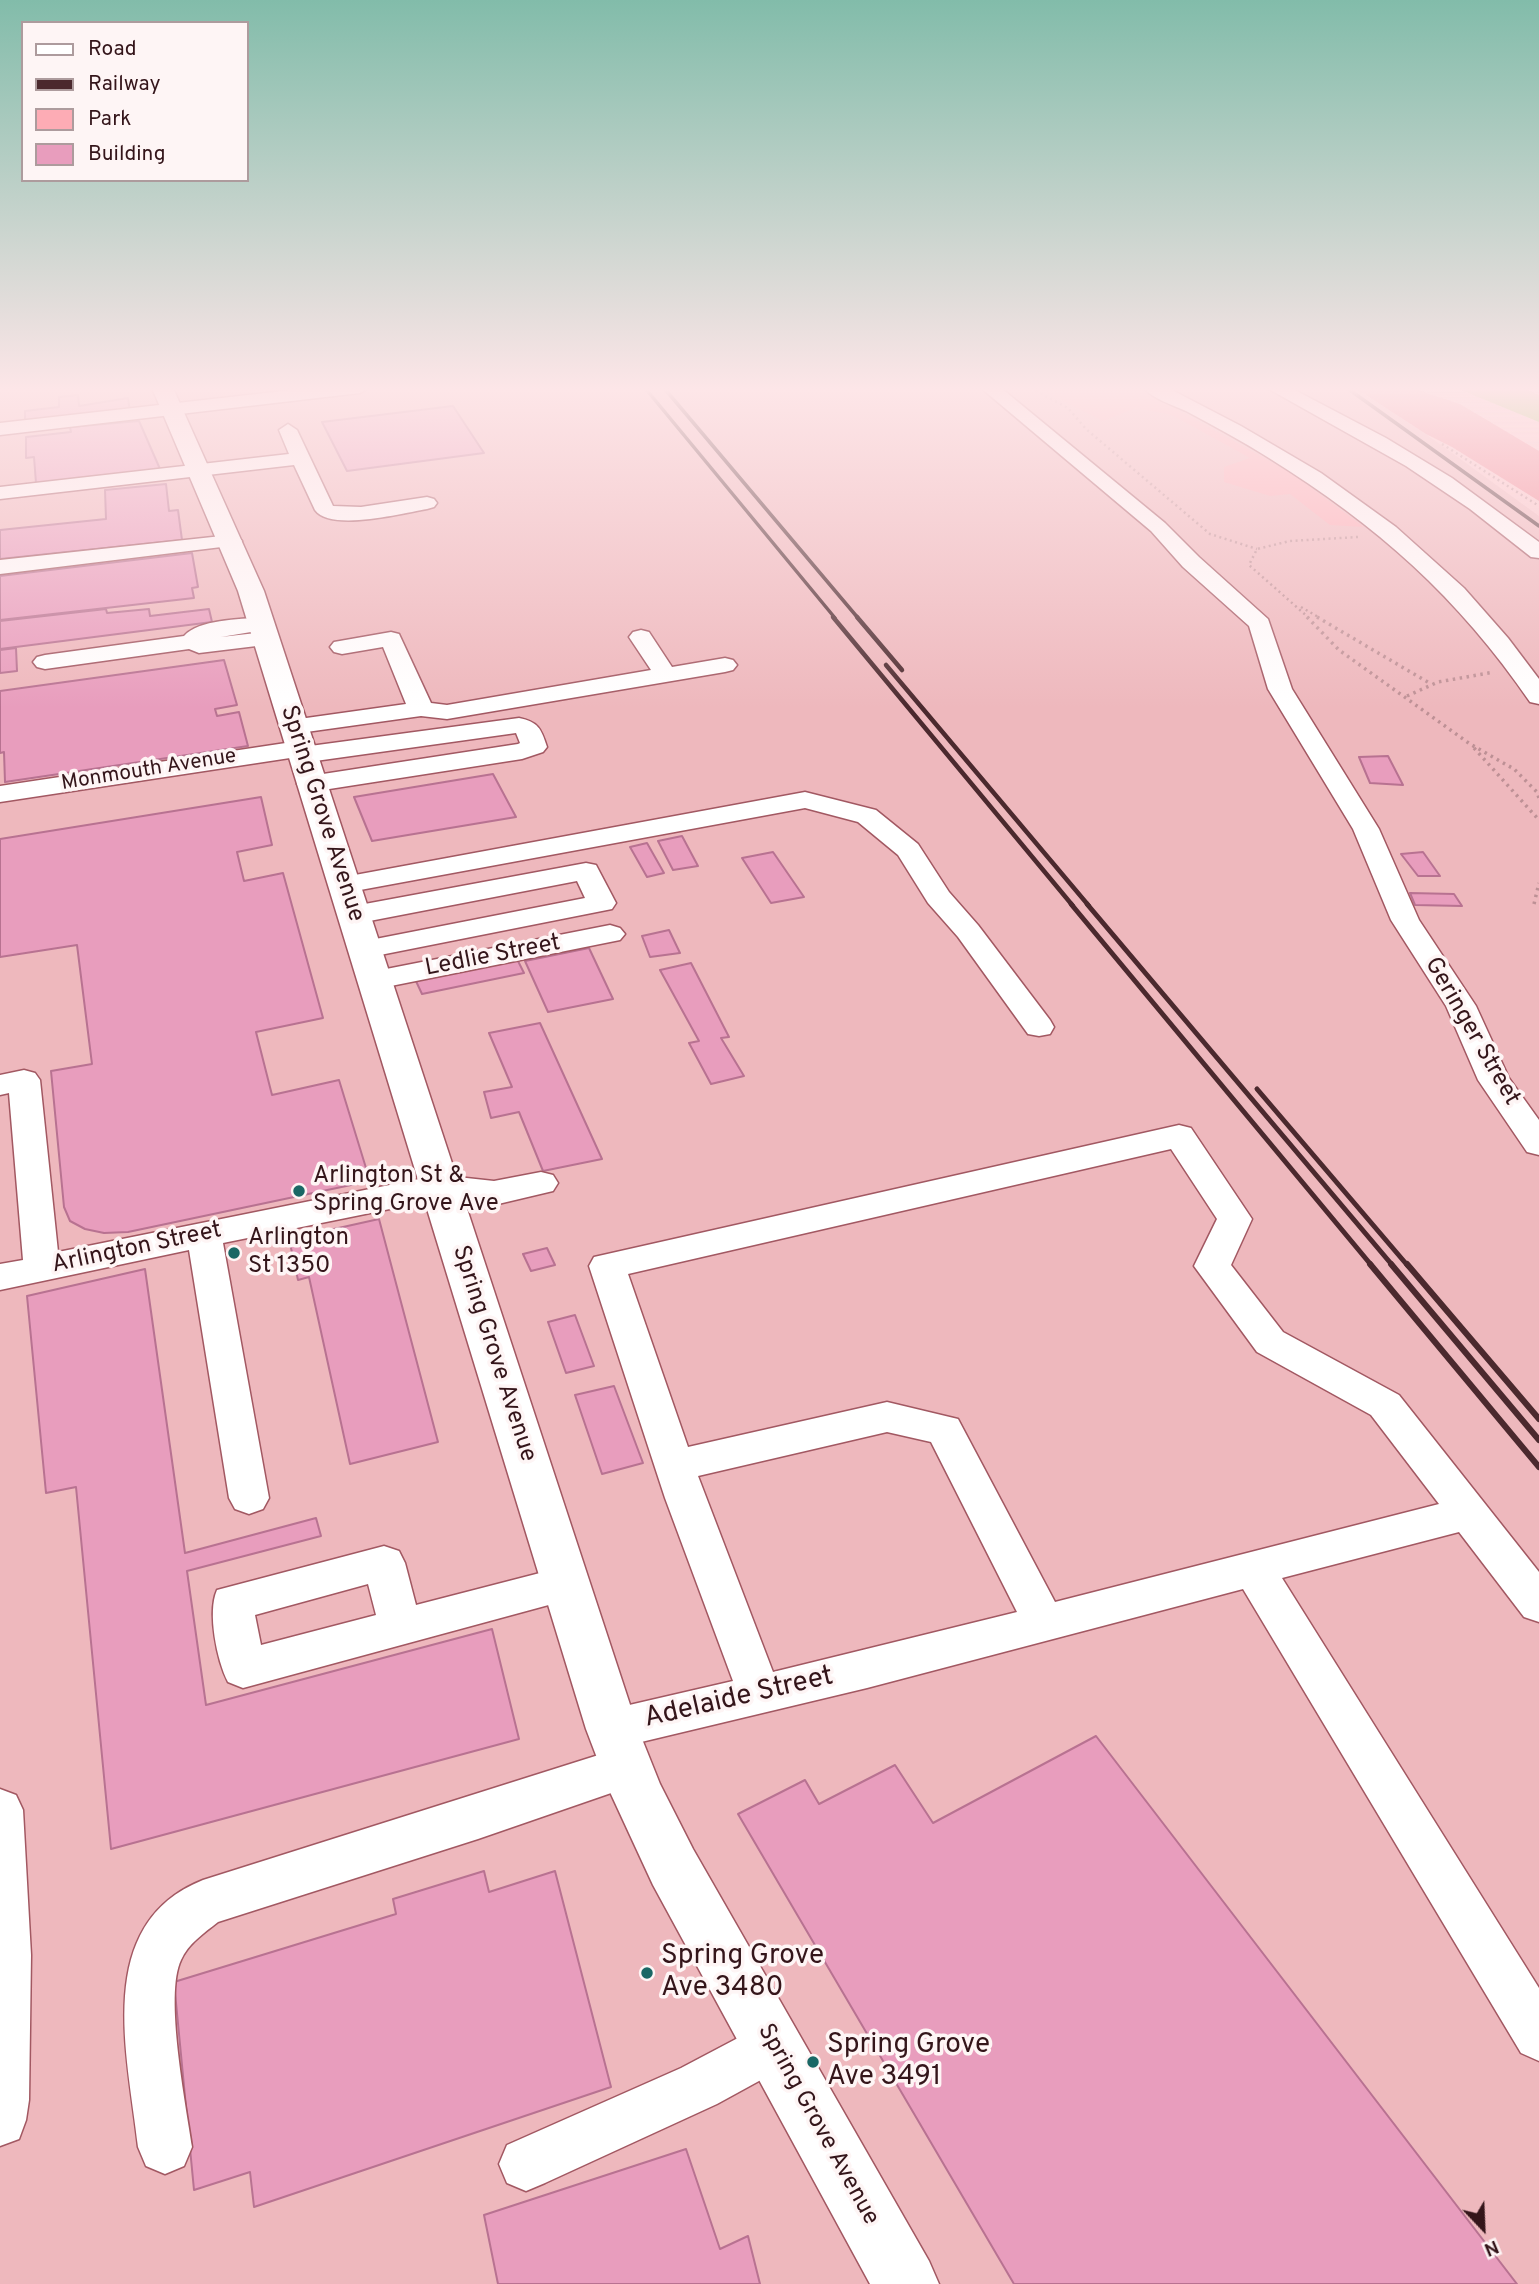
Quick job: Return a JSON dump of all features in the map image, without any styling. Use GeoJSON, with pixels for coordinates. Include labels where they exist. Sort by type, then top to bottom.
{"type":"FeatureCollection","features":[{"type":"Feature","properties":{"kind":"main road","name":"Spring Grove Avenue"},"geometry":{"type":"LineString","coordinates":[[209,495],[231,541],[263,631],[619,1748],[673,1867],[905,2284]]}},
{"type":"Feature","properties":{"kind":"street"},"geometry":{"type":"LineString","coordinates":[[319,495],[326,510],[334,514],[427,503]]}},
{"type":"Feature","properties":{"kind":"street","name":"Geringer Street"},"geometry":{"type":"LineString","coordinates":[[1119,495],[1158,527],[1191,562],[1260,624],[1280,689],[1366,829],[1405,920],[1461,1006],[1494,1080],[1539,1144]]}},
{"type":"Feature","properties":{"kind":"street"},"geometry":{"type":"LineString","coordinates":[[1336,495],[1387,532],[1457,593],[1519,668],[1539,697]]}},
{"type":"Feature","properties":{"kind":"street"},"geometry":{"type":"LineString","coordinates":[[1462,495],[1539,552]]}},
{"type":"Feature","properties":{"kind":"street"},"geometry":{"type":"LineString","coordinates":[[0,567],[231,541]]}},
{"type":"Feature","properties":{"kind":"street"},"geometry":{"type":"LineString","coordinates":[[45,662],[197,641],[199,646],[209,646],[263,631]]}},
{"type":"Feature","properties":{"kind":"street"},"geometry":{"type":"LineString","coordinates":[[641,637],[666,675]]}},
{"type":"Feature","properties":{"kind":"street"},"geometry":{"type":"LineString","coordinates":[[342,647],[391,639],[421,709]]}},
{"type":"Feature","properties":{"kind":"street"},"geometry":{"type":"LineString","coordinates":[[301,753],[421,709],[447,712],[725,665]]}},
{"type":"Feature","properties":{"kind":"street"},"geometry":{"type":"LineString","coordinates":[[519,725],[528,729],[534,747],[522,751],[301,753],[519,725]]}},
{"type":"Feature","properties":{"kind":"street","name":"Monmouth Avenue"},"geometry":{"type":"LineString","coordinates":[[0,794],[301,753]]}},
{"type":"Feature","properties":{"kind":"street"},"geometry":{"type":"LineString","coordinates":[[344,885],[805,800],[825,803],[867,816],[908,850],[938,897],[968,931],[1039,1027]]}},
{"type":"Feature","properties":{"kind":"street","name":"Ledlie Street"},"geometry":{"type":"LineString","coordinates":[[376,980],[610,934]]}},
{"type":"Feature","properties":{"kind":"street"},"geometry":{"type":"LineString","coordinates":[[12,1083],[42,1269]]}},
{"type":"Feature","properties":{"kind":"street"},"geometry":{"type":"LineString","coordinates":[[760,1695],[674,1466],[607,1266],[1178,1136],[1235,1219],[1212,1266],[1270,1342],[1385,1405],[1539,1604]]}},
{"type":"Feature","properties":{"kind":"street","name":"Arlington Street"},"geometry":{"type":"LineString","coordinates":[[0,1277],[439,1186],[494,1193],[541,1183]]}},
{"type":"Feature","properties":{"kind":"street"},"geometry":{"type":"LineString","coordinates":[[204,1235],[249,1498]]}},
{"type":"Feature","properties":{"kind":"street"},"geometry":{"type":"LineString","coordinates":[[674,1466],[887,1417],[944,1430],[1044,1623]]}},
{"type":"Feature","properties":{"kind":"street","name":"Adelaide Street"},"geometry":{"type":"LineString","coordinates":[[165,2147],[148,2007],[156,1953],[177,1924],[203,1903],[491,1814],[619,1748],[760,1695],[1468,1513]]}},
{"type":"Feature","properties":{"kind":"street"},"geometry":{"type":"LineString","coordinates":[[1254,1568],[1539,2035]]}},
{"type":"Feature","properties":{"kind":"street"},"geometry":{"type":"LineString","coordinates":[[400,1626],[567,1583]]}},
{"type":"Feature","properties":{"kind":"street"},"geometry":{"type":"LineString","coordinates":[[0,1810],[6,1955],[3,2100],[0,2120]]}},
{"type":"Feature","properties":{"kind":"street"},"geometry":{"type":"LineString","coordinates":[[526,2164],[699,2085],[772,2046]]}},
{"type":"Feature","properties":{"kind":"lane"},"geometry":{"type":"LineString","coordinates":[[354,915],[586,871],[602,903],[365,949]]}},
{"type":"Feature","properties":{"kind":"path"},"geometry":{"type":"LineString","coordinates":[[1163,495],[1210,534],[1257,549],[1290,541],[1387,532]]}},
{"type":"Feature","properties":{"kind":"path"},"geometry":{"type":"LineString","coordinates":[[1521,495],[1539,506]]}},
{"type":"Feature","properties":{"kind":"path"},"geometry":{"type":"LineString","coordinates":[[1257,549],[1249,565],[1294,603],[1339,650],[1407,696],[1470,744],[1514,769],[1539,797]]}},
{"type":"Feature","properties":{"kind":"path"},"geometry":{"type":"LineString","coordinates":[[1294,603],[1431,684]]}},
{"type":"Feature","properties":{"kind":"path"},"geometry":{"type":"LineString","coordinates":[[1407,696],[1431,684],[1519,668]]}},
{"type":"Feature","properties":{"kind":"path"},"geometry":{"type":"LineString","coordinates":[[1470,744],[1539,820]]}},
{"type":"Feature","properties":{"kind":"path"},"geometry":{"type":"LineString","coordinates":[[1534,904],[1539,883]]}},
{"type":"Feature","properties":{"kind":"shaded area"},"geometry":{"type":"Polygon","coordinates":[[[0,495],[1509,495],[1539,516],[1539,2284],[0,2284],[0,495]]]}},
{"type":"Feature","properties":{"kind":"shaded area"},"geometry":{"type":"Polygon","coordinates":[[[1529,495],[1539,495],[1539,501],[1529,495]]]}},
{"type":"Feature","properties":{"kind":"green space"},"geometry":{"type":"Polygon","coordinates":[[[1291,495],[1320,495],[1364,527],[1330,525],[1291,495]]]}},
{"type":"Feature","properties":{"kind":"building"},"geometry":{"type":"Polygon","coordinates":[[[105,495],[167,495],[169,511],[178,510],[182,540],[0,559],[0,530],[106,519],[105,495]]]}},
{"type":"Feature","properties":{"kind":"building"},"geometry":{"type":"Polygon","coordinates":[[[192,553],[198,587],[192,588],[194,598],[0,620],[0,576],[192,553]]]}},
{"type":"Feature","properties":{"kind":"building"},"geometry":{"type":"Polygon","coordinates":[[[106,609],[107,613],[149,609],[150,616],[209,609],[212,622],[0,649],[0,621],[106,609]]]}},
{"type":"Feature","properties":{"kind":"building"},"geometry":{"type":"Polygon","coordinates":[[[16,648],[17,671],[0,673],[0,650],[16,648]]]}},
{"type":"Feature","properties":{"kind":"building"},"geometry":{"type":"Polygon","coordinates":[[[224,660],[237,705],[215,709],[217,716],[239,712],[248,746],[5,782],[4,752],[0,753],[0,691],[224,660]]]}},
{"type":"Feature","properties":{"kind":"building"},"geometry":{"type":"Polygon","coordinates":[[[1388,756],[1403,785],[1370,783],[1359,757],[1388,756]]]}},
{"type":"Feature","properties":{"kind":"building"},"geometry":{"type":"Polygon","coordinates":[[[493,774],[516,817],[372,841],[354,797],[493,774]]]}},
{"type":"Feature","properties":{"kind":"building"},"geometry":{"type":"Polygon","coordinates":[[[261,797],[272,845],[237,852],[244,881],[283,873],[323,1018],[256,1032],[272,1095],[339,1080],[370,1181],[128,1232],[104,1233],[85,1229],[70,1221],[64,1207],[51,1071],[92,1064],[77,945],[0,957],[0,839],[261,797]]]}},
{"type":"Feature","properties":{"kind":"building"},"geometry":{"type":"Polygon","coordinates":[[[682,836],[698,866],[673,870],[658,841],[682,836]]]}},
{"type":"Feature","properties":{"kind":"building"},"geometry":{"type":"Polygon","coordinates":[[[647,843],[664,873],[647,877],[630,847],[647,843]]]}},
{"type":"Feature","properties":{"kind":"building"},"geometry":{"type":"Polygon","coordinates":[[[773,852],[804,897],[771,903],[742,858],[773,852]]]}},
{"type":"Feature","properties":{"kind":"building"},"geometry":{"type":"Polygon","coordinates":[[[1423,852],[1440,876],[1418,876],[1401,854],[1423,852]]]}},
{"type":"Feature","properties":{"kind":"building"},"geometry":{"type":"Polygon","coordinates":[[[1410,893],[1454,894],[1462,906],[1415,905],[1410,893]]]}},
{"type":"Feature","properties":{"kind":"building"},"geometry":{"type":"Polygon","coordinates":[[[669,930],[680,953],[650,957],[642,936],[669,930]]]}},
{"type":"Feature","properties":{"kind":"building"},"geometry":{"type":"Polygon","coordinates":[[[589,948],[613,999],[548,1012],[525,961],[589,948]]]}},
{"type":"Feature","properties":{"kind":"building"},"geometry":{"type":"Polygon","coordinates":[[[517,959],[524,973],[422,994],[415,979],[517,959]]]}},
{"type":"Feature","properties":{"kind":"building"},"geometry":{"type":"Polygon","coordinates":[[[691,963],[729,1037],[721,1038],[744,1076],[711,1084],[689,1043],[699,1041],[660,970],[691,963]]]}},
{"type":"Feature","properties":{"kind":"building"},"geometry":{"type":"Polygon","coordinates":[[[540,1023],[602,1159],[543,1171],[519,1112],[491,1118],[484,1092],[512,1087],[489,1033],[540,1023]]]}},
{"type":"Feature","properties":{"kind":"building"},"geometry":{"type":"Polygon","coordinates":[[[379,1219],[438,1442],[350,1464],[309,1277],[298,1280],[289,1239],[379,1219]]]}},
{"type":"Feature","properties":{"kind":"building"},"geometry":{"type":"Polygon","coordinates":[[[547,1248],[555,1265],[531,1271],[523,1254],[547,1248]]]}},
{"type":"Feature","properties":{"kind":"building"},"geometry":{"type":"Polygon","coordinates":[[[145,1269],[185,1553],[316,1518],[321,1536],[187,1571],[206,1705],[492,1629],[519,1739],[111,1849],[76,1487],[46,1493],[27,1296],[145,1269]]]}},
{"type":"Feature","properties":{"kind":"building"},"geometry":{"type":"Polygon","coordinates":[[[575,1315],[594,1366],[566,1373],[548,1322],[575,1315]]]}},
{"type":"Feature","properties":{"kind":"building"},"geometry":{"type":"Polygon","coordinates":[[[614,1386],[643,1463],[602,1474],[575,1395],[614,1386]]]}},
{"type":"Feature","properties":{"kind":"building"},"geometry":{"type":"Polygon","coordinates":[[[1096,1736],[1517,2284],[1014,2284],[738,1814],[805,1780],[819,1804],[895,1765],[933,1823],[1096,1736]]]}},
{"type":"Feature","properties":{"kind":"building"},"geometry":{"type":"Polygon","coordinates":[[[484,1871],[489,1892],[555,1871],[611,2087],[254,2207],[250,2172],[194,2190],[174,1982],[396,1914],[393,1899],[484,1871]]]}},
{"type":"Feature","properties":{"kind":"building"},"geometry":{"type":"Polygon","coordinates":[[[686,2149],[720,2249],[748,2236],[760,2284],[498,2284],[484,2215],[686,2149]]]}},
{"type":"Feature","properties":{"kind":"railway"},"geometry":{"type":"LineString","coordinates":[[733,495],[835,618]]}},
{"type":"Feature","properties":{"kind":"railway"},"geometry":{"type":"LineString","coordinates":[[754,495],[858,618]]}},
{"type":"Feature","properties":{"kind":"railway"},"geometry":{"type":"LineString","coordinates":[[1495,495],[1539,526]]}},
{"type":"Feature","properties":{"kind":"railway"},"geometry":{"type":"LineString","coordinates":[[833,617],[1073,906]]}},
{"type":"Feature","properties":{"kind":"railway"},"geometry":{"type":"LineString","coordinates":[[857,617],[902,670]]}},
{"type":"Feature","properties":{"kind":"railway"},"geometry":{"type":"LineString","coordinates":[[886,665],[1089,906]]}},
{"type":"Feature","properties":{"kind":"railway"},"geometry":{"type":"LineString","coordinates":[[1071,904],[1372,1266]]}},
{"type":"Feature","properties":{"kind":"railway"},"geometry":{"type":"LineString","coordinates":[[1087,904],[1393,1266]]}},
{"type":"Feature","properties":{"kind":"railway"},"geometry":{"type":"LineString","coordinates":[[1257,1089],[1408,1266]]}},
{"type":"Feature","properties":{"kind":"railway"},"geometry":{"type":"LineString","coordinates":[[1370,1264],[1539,1467]]}},
{"type":"Feature","properties":{"kind":"railway"},"geometry":{"type":"LineString","coordinates":[[1391,1264],[1539,1440]]}},
{"type":"Feature","properties":{"kind":"railway"},"geometry":{"type":"LineString","coordinates":[[1407,1264],[1539,1419]]}},
{"type":"Feature","properties":{"kind":"place","name":"Arlington St & Spring Grove Ave"},"geometry":{"type":"Point","coordinates":[299,1191]}},
{"type":"Feature","properties":{"kind":"place","name":"Arlington St 1350"},"geometry":{"type":"Point","coordinates":[234,1253]}},
{"type":"Feature","properties":{"kind":"place","name":"Spring Grove Ave 3480"},"geometry":{"type":"Point","coordinates":[647,1973]}},
{"type":"Feature","properties":{"kind":"place","name":"Spring Grove Ave 3491"},"geometry":{"type":"Point","coordinates":[813,2062]}}]}
